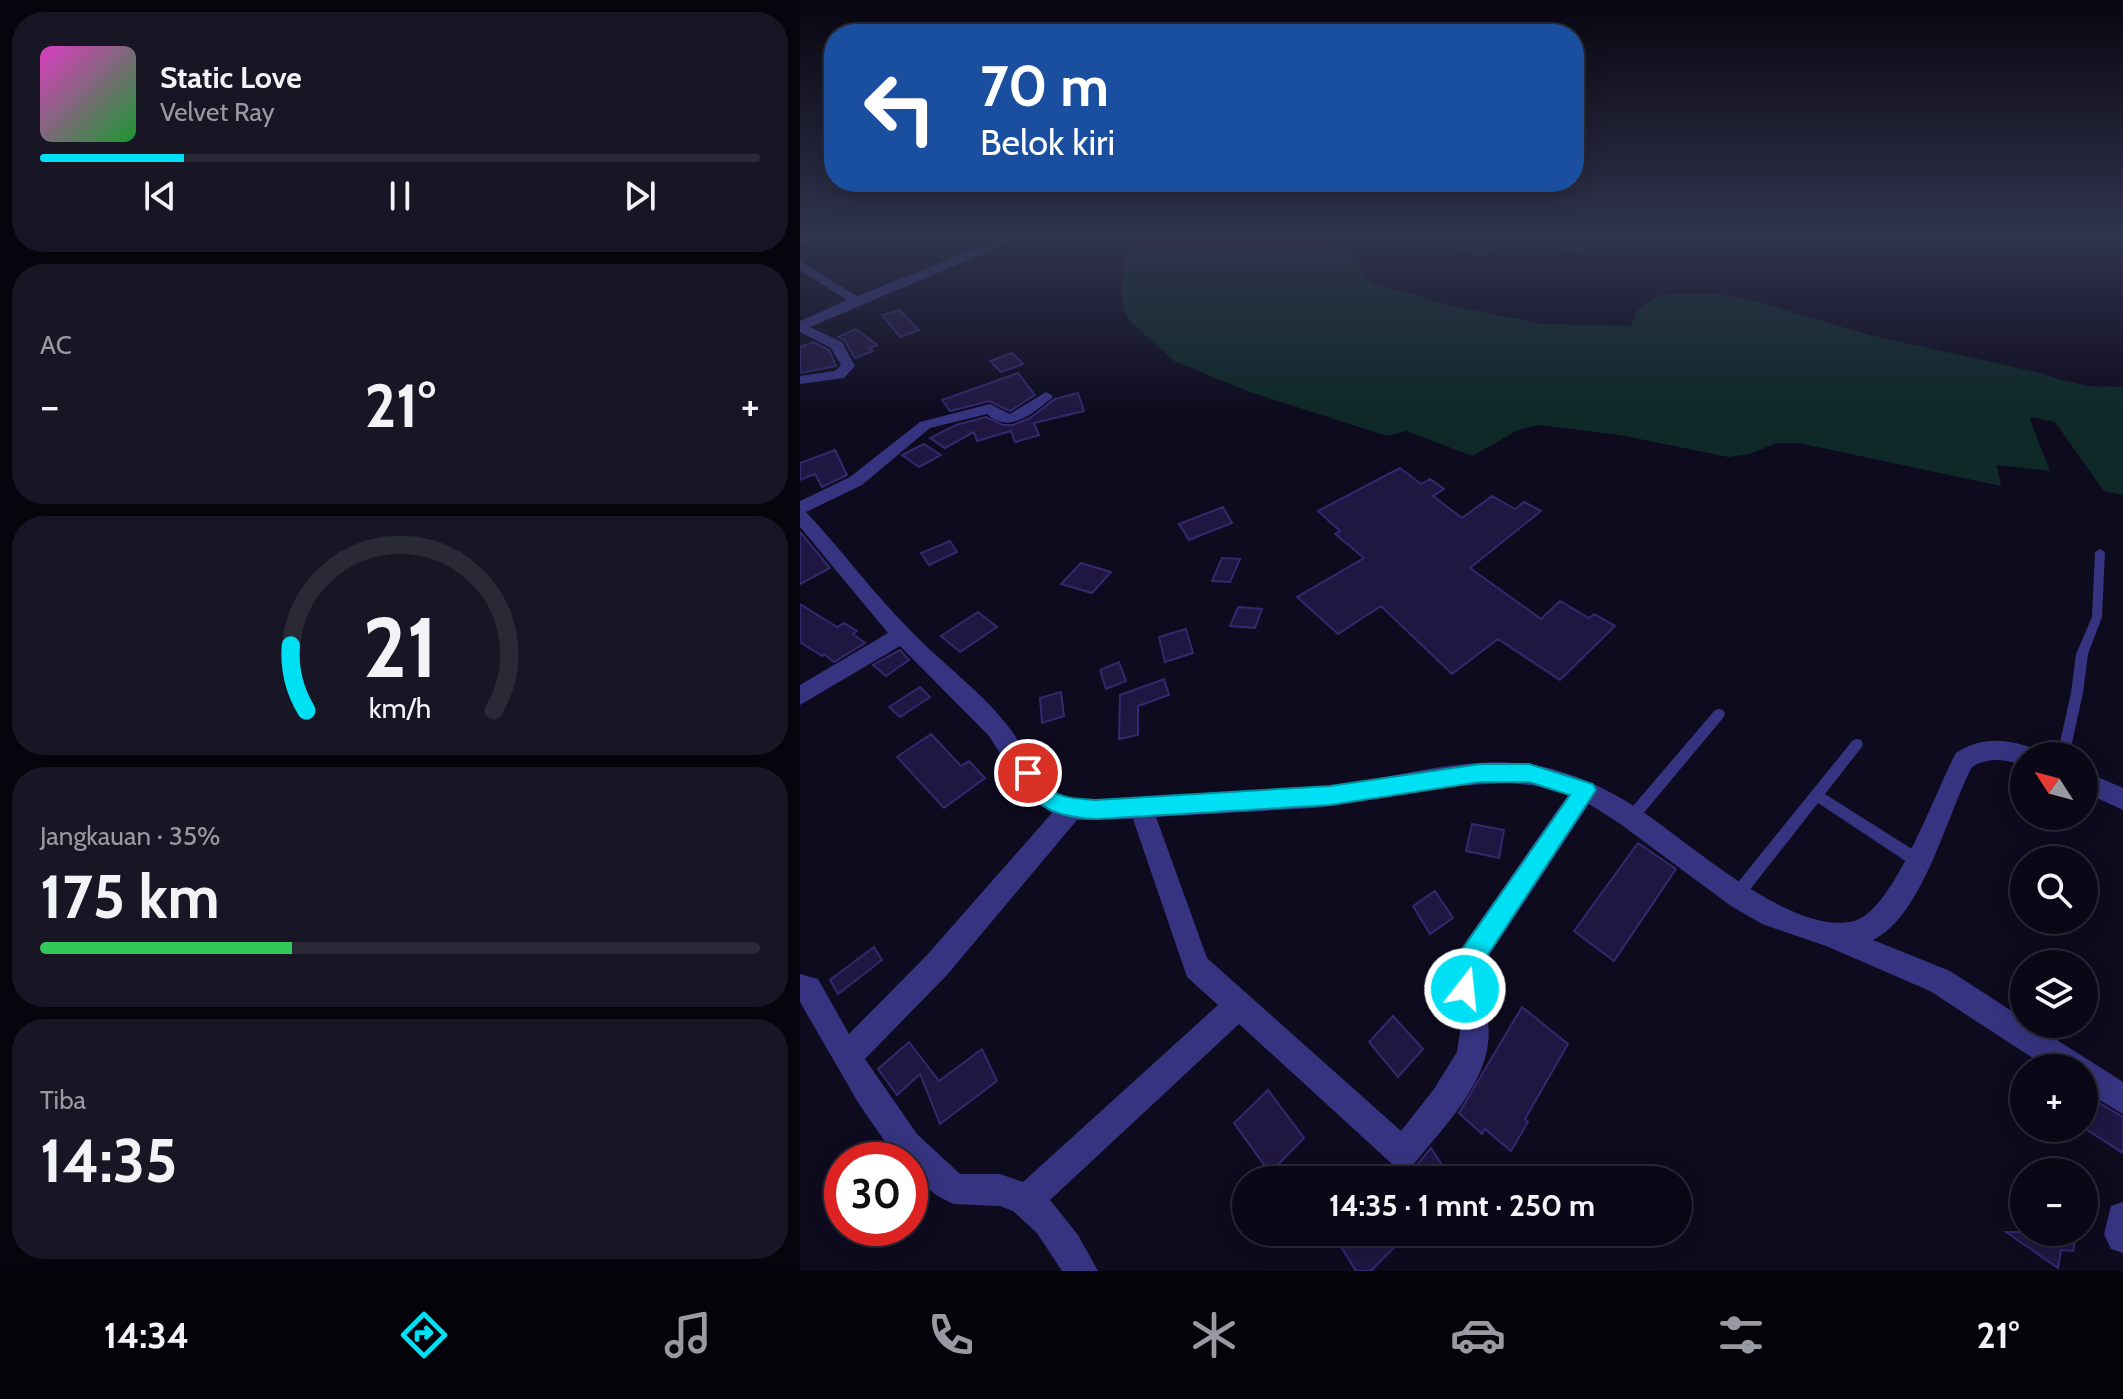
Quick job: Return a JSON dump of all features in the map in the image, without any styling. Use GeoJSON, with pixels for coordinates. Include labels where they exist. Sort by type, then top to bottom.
{"type":"FeatureCollection","features":[{"type":"Feature","properties":{"kind":"street"},"geometry":{"type":"LineString","coordinates":[[846,294],[857,301]]}},
{"type":"Feature","properties":{"kind":"street"},"geometry":{"type":"LineString","coordinates":[[800,327],[874,294]]}},
{"type":"Feature","properties":{"kind":"street"},"geometry":{"type":"LineString","coordinates":[[800,327],[837,345],[848,366],[835,376],[800,380]]}},
{"type":"Feature","properties":{"kind":"street"},"geometry":{"type":"LineString","coordinates":[[800,508],[856,481],[925,425],[990,409],[1004,419],[1010,418],[1022,414],[1046,396]]}},
{"type":"Feature","properties":{"kind":"street"},"geometry":{"type":"LineString","coordinates":[[800,516],[902,635],[999,731],[1044,798],[1072,808],[1141,808],[1330,796],[1480,773],[1529,773],[1585,790],[1632,817],[1735,896],[1783,921],[1827,934],[1940,981],[2052,1054]]}},
{"type":"Feature","properties":{"kind":"street"},"geometry":{"type":"LineString","coordinates":[[800,696],[902,635]]}},
{"type":"Feature","properties":{"kind":"street"},"geometry":{"type":"LineString","coordinates":[[1827,934],[1854,934],[1877,926],[1894,904],[1918,861],[1964,760],[1975,752],[1990,749],[2010,753]]}},
{"type":"Feature","properties":{"kind":"street"},"geometry":{"type":"LineString","coordinates":[[2098,787],[2123,799]]}},
{"type":"Feature","properties":{"kind":"street"},"geometry":{"type":"LineString","coordinates":[[1141,808],[1197,967],[1403,1153],[1470,1057],[1474,1036],[1465,989],[1472,957],[1585,790]]}},
{"type":"Feature","properties":{"kind":"street"},"geometry":{"type":"LineString","coordinates":[[847,1057],[937,965],[1072,808]]}},
{"type":"Feature","properties":{"kind":"street"},"geometry":{"type":"LineString","coordinates":[[800,988],[808,989],[847,1057],[899,1133],[928,1167],[949,1186],[966,1191],[1002,1190],[1025,1201],[1060,1236],[1081,1271]]}},
{"type":"Feature","properties":{"kind":"street"},"geometry":{"type":"LineString","coordinates":[[1025,1201],[1239,1005]]}},
{"type":"Feature","properties":{"kind":"street"},"geometry":{"type":"LineString","coordinates":[[2098,1083],[2123,1099]]}},
{"type":"Feature","properties":{"kind":"street"},"geometry":{"type":"LineString","coordinates":[[2123,1218],[2120,1234],[2123,1237]]}},
{"type":"Feature","properties":{"kind":"lane"},"geometry":{"type":"LineString","coordinates":[[2066,742],[2082,654],[2097,617],[2100,552]]}},
{"type":"Feature","properties":{"kind":"lane"},"geometry":{"type":"LineString","coordinates":[[1632,817],[1719,714]]}},
{"type":"Feature","properties":{"kind":"lane"},"geometry":{"type":"LineString","coordinates":[[1735,896],[1857,744]]}},
{"type":"Feature","properties":{"kind":"lane"},"geometry":{"type":"LineString","coordinates":[[1816,795],[1918,861]]}},
{"type":"Feature","properties":{"kind":"green space"},"geometry":{"type":"Polygon","coordinates":[[[1122,294],[1412,294],[1542,324],[1631,326],[1637,310],[1658,295],[1719,294],[1752,300],[1870,335],[2061,380],[2088,386],[2123,387],[2123,495],[2104,491],[2055,422],[2029,417],[2050,471],[1997,465],[2001,486],[1799,443],[1776,443],[1750,454],[1728,457],[1620,435],[1539,425],[1518,430],[1472,456],[1407,431],[1387,436],[1253,393],[1174,361],[1129,320],[1122,294]]]}},
{"type":"Feature","properties":{"kind":"building"},"geometry":{"type":"Polygon","coordinates":[[[900,310],[919,330],[900,337],[882,315],[900,310]]]}},
{"type":"Feature","properties":{"kind":"building"},"geometry":{"type":"Polygon","coordinates":[[[856,329],[877,345],[869,348],[873,351],[855,358],[845,341],[838,337],[856,329]]]}},
{"type":"Feature","properties":{"kind":"building"},"geometry":{"type":"Polygon","coordinates":[[[813,342],[829,350],[836,366],[800,373],[800,347],[813,342]]]}},
{"type":"Feature","properties":{"kind":"building"},"geometry":{"type":"Polygon","coordinates":[[[1012,353],[1023,364],[1001,372],[990,361],[1012,353]]]}},
{"type":"Feature","properties":{"kind":"building"},"geometry":{"type":"Polygon","coordinates":[[[1018,373],[1035,395],[1010,411],[989,401],[950,411],[942,400],[1018,373]]]}},
{"type":"Feature","properties":{"kind":"building"},"geometry":{"type":"Polygon","coordinates":[[[1078,393],[1084,411],[1034,423],[1039,435],[1015,442],[1011,431],[977,441],[974,432],[945,448],[930,438],[956,425],[986,417],[1003,425],[1013,425],[1030,418],[1055,399],[1078,393]]]}},
{"type":"Feature","properties":{"kind":"building"},"geometry":{"type":"Polygon","coordinates":[[[924,444],[941,455],[919,467],[902,455],[924,444]]]}},
{"type":"Feature","properties":{"kind":"building"},"geometry":{"type":"Polygon","coordinates":[[[835,450],[847,475],[822,487],[815,474],[800,480],[800,463],[835,450]]]}},
{"type":"Feature","properties":{"kind":"building"},"geometry":{"type":"Polygon","coordinates":[[[1400,468],[1421,484],[1430,479],[1444,489],[1433,496],[1462,518],[1492,496],[1515,509],[1524,502],[1541,511],[1470,568],[1541,619],[1560,601],[1589,618],[1594,614],[1615,626],[1560,680],[1498,639],[1452,674],[1381,606],[1338,634],[1297,597],[1364,558],[1335,534],[1340,531],[1318,511],[1400,468]]]}},
{"type":"Feature","properties":{"kind":"building"},"geometry":{"type":"Polygon","coordinates":[[[1223,507],[1232,523],[1189,540],[1179,524],[1223,507]]]}},
{"type":"Feature","properties":{"kind":"building"},"geometry":{"type":"Polygon","coordinates":[[[800,532],[830,568],[800,584],[800,532]]]}},
{"type":"Feature","properties":{"kind":"building"},"geometry":{"type":"Polygon","coordinates":[[[950,541],[957,552],[929,565],[921,553],[950,541]]]}},
{"type":"Feature","properties":{"kind":"building"},"geometry":{"type":"Polygon","coordinates":[[[1222,558],[1240,559],[1230,582],[1212,581],[1222,558]]]}},
{"type":"Feature","properties":{"kind":"building"},"geometry":{"type":"Polygon","coordinates":[[[1081,563],[1111,572],[1092,593],[1061,584],[1081,563]]]}},
{"type":"Feature","properties":{"kind":"building"},"geometry":{"type":"Polygon","coordinates":[[[800,604],[837,627],[844,623],[857,631],[853,634],[865,643],[834,662],[824,654],[822,656],[800,642],[800,604]]]}},
{"type":"Feature","properties":{"kind":"building"},"geometry":{"type":"Polygon","coordinates":[[[1238,607],[1262,609],[1255,628],[1230,626],[1238,607]]]}},
{"type":"Feature","properties":{"kind":"building"},"geometry":{"type":"Polygon","coordinates":[[[978,612],[997,627],[960,652],[941,636],[978,612]]]}},
{"type":"Feature","properties":{"kind":"building"},"geometry":{"type":"Polygon","coordinates":[[[1186,629],[1193,653],[1165,662],[1159,637],[1186,629]]]}},
{"type":"Feature","properties":{"kind":"building"},"geometry":{"type":"Polygon","coordinates":[[[900,650],[909,660],[886,676],[873,665],[900,650]]]}},
{"type":"Feature","properties":{"kind":"building"},"geometry":{"type":"Polygon","coordinates":[[[1119,662],[1126,681],[1106,689],[1100,670],[1119,662]]]}},
{"type":"Feature","properties":{"kind":"building"},"geometry":{"type":"Polygon","coordinates":[[[1164,679],[1169,695],[1138,706],[1138,735],[1119,739],[1120,695],[1164,679]]]}},
{"type":"Feature","properties":{"kind":"building"},"geometry":{"type":"Polygon","coordinates":[[[920,687],[930,697],[900,717],[889,707],[920,687]]]}},
{"type":"Feature","properties":{"kind":"building"},"geometry":{"type":"Polygon","coordinates":[[[1061,692],[1064,716],[1042,723],[1040,698],[1061,692]]]}},
{"type":"Feature","properties":{"kind":"building"},"geometry":{"type":"Polygon","coordinates":[[[931,734],[961,766],[969,761],[985,778],[944,808],[897,757],[931,734]]]}},
{"type":"Feature","properties":{"kind":"building"},"geometry":{"type":"Polygon","coordinates":[[[1472,824],[1504,830],[1499,858],[1466,851],[1472,824]]]}},
{"type":"Feature","properties":{"kind":"building"},"geometry":{"type":"Polygon","coordinates":[[[1638,843],[1676,869],[1614,961],[1574,931],[1638,843]]]}},
{"type":"Feature","properties":{"kind":"building"},"geometry":{"type":"Polygon","coordinates":[[[1435,891],[1453,918],[1430,934],[1413,906],[1435,891]]]}},
{"type":"Feature","properties":{"kind":"building"},"geometry":{"type":"Polygon","coordinates":[[[874,947],[882,960],[838,994],[830,980],[874,947]]]}},
{"type":"Feature","properties":{"kind":"building"},"geometry":{"type":"Polygon","coordinates":[[[1522,1007],[1568,1044],[1525,1119],[1528,1122],[1511,1151],[1485,1129],[1482,1134],[1459,1113],[1522,1007]]]}},
{"type":"Feature","properties":{"kind":"building"},"geometry":{"type":"Polygon","coordinates":[[[1393,1016],[1423,1049],[1398,1077],[1369,1042],[1393,1016]]]}},
{"type":"Feature","properties":{"kind":"building"},"geometry":{"type":"Polygon","coordinates":[[[909,1042],[939,1081],[982,1049],[997,1081],[940,1124],[920,1074],[897,1095],[878,1069],[909,1042]]]}},
{"type":"Feature","properties":{"kind":"building"},"geometry":{"type":"Polygon","coordinates":[[[1268,1090],[1304,1138],[1277,1166],[1265,1166],[1234,1123],[1268,1090]]]}},
{"type":"Feature","properties":{"kind":"building"},"geometry":{"type":"Polygon","coordinates":[[[2098,1102],[2123,1117],[2123,1153],[2098,1137],[2098,1102]]]}},
{"type":"Feature","properties":{"kind":"building"},"geometry":{"type":"Polygon","coordinates":[[[1431,1148],[1443,1166],[1416,1166],[1431,1148]]]}},
{"type":"Feature","properties":{"kind":"building"},"geometry":{"type":"Polygon","coordinates":[[[1340,1246],[1395,1246],[1371,1271],[1356,1271],[1340,1246]]]}},
{"type":"Feature","properties":{"kind":"building"},"geometry":{"type":"Polygon","coordinates":[[[2026,1246],[2074,1246],[2073,1251],[2061,1250],[2058,1268],[2026,1246]]]}},
{"type":"Feature","properties":{"kind":"route"},"geometry":{"type":"LineString","coordinates":[[1028,773],[1044,798],[1072,808],[1096,810],[1330,796],[1480,773],[1529,773],[1585,790],[1472,957],[1465,989]]}}]}
